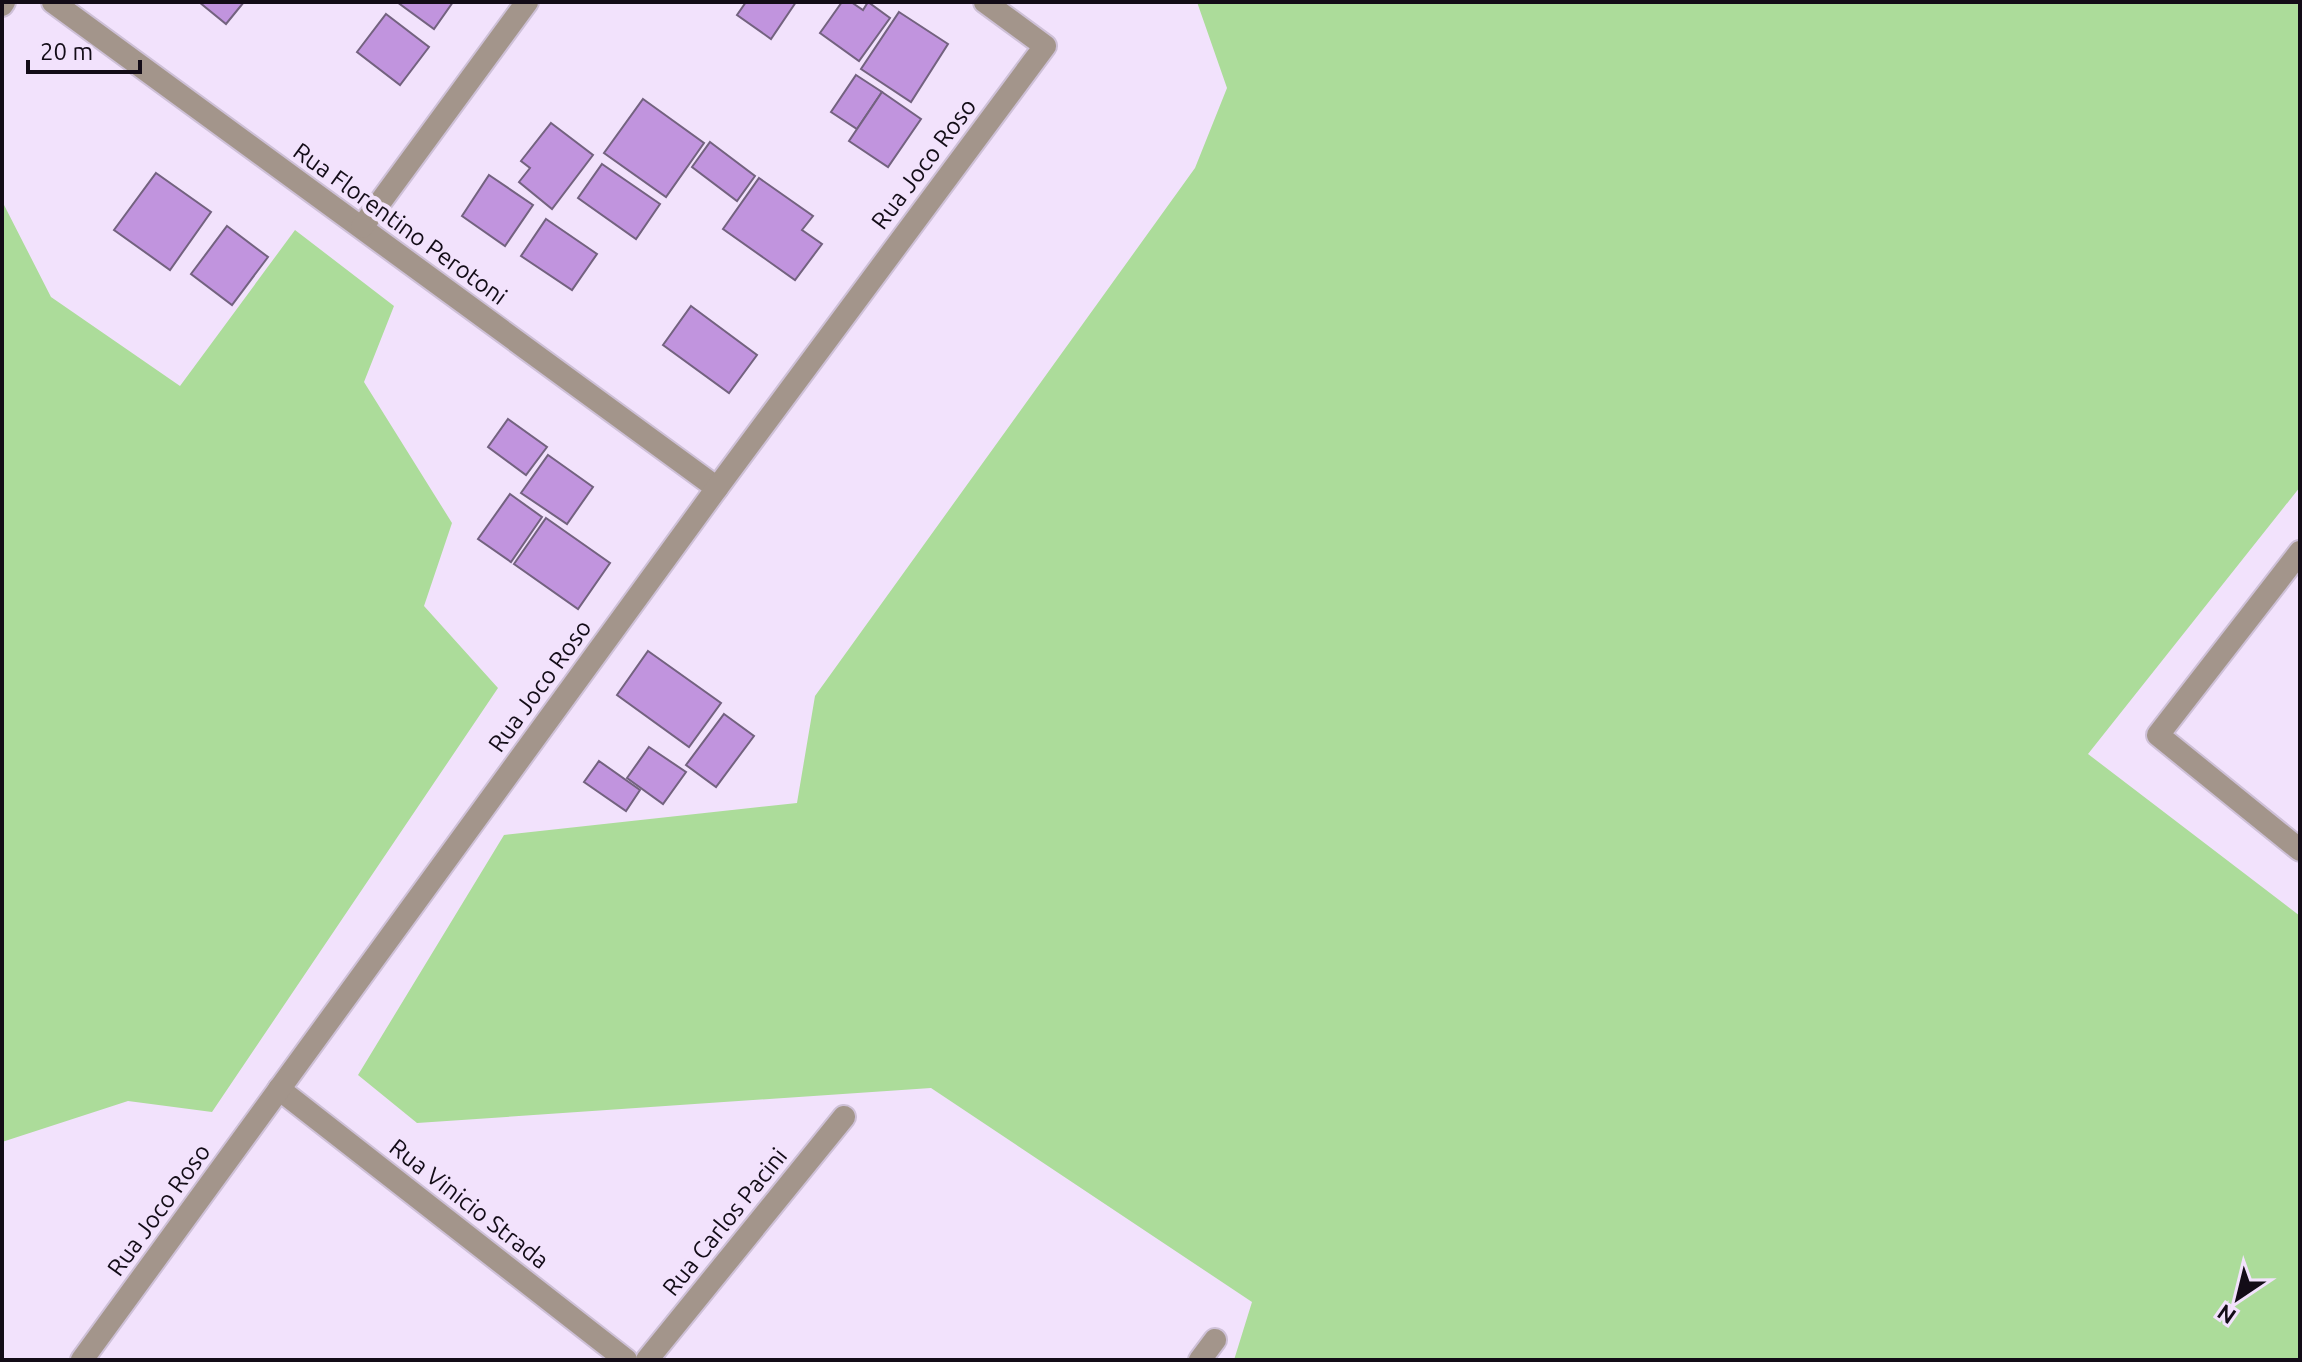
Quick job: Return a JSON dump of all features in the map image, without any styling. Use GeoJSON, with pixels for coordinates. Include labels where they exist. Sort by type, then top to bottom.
{"type":"FeatureCollection","features":[{"type":"Feature","properties":{"kind":"street","name":"Rua Florentino Perotoni"},"geometry":{"type":"LineString","coordinates":[[53,2],[717,488]]}},
{"type":"Feature","properties":{"kind":"street"},"geometry":{"type":"LineString","coordinates":[[362,227],[527,2]]}},
{"type":"Feature","properties":{"kind":"street","name":"Rua Joco Roso"},"geometry":{"type":"LineString","coordinates":[[82,1360],[717,488],[1045,46],[985,2]]}},
{"type":"Feature","properties":{"kind":"street"},"geometry":{"type":"LineString","coordinates":[[2300,552],[2158,735],[2300,850]]}},
{"type":"Feature","properties":{"kind":"street","name":"Rua Vinicio Strada"},"geometry":{"type":"LineString","coordinates":[[279,1089],[626,1360]]}},
{"type":"Feature","properties":{"kind":"street","name":"Rua Carlos Pacini"},"geometry":{"type":"LineString","coordinates":[[647,1360],[844,1117]]}},
{"type":"Feature","properties":{"kind":"street"},"geometry":{"type":"LineString","coordinates":[[1200,1360],[1215,1340]]}},
{"type":"Feature","properties":{"kind":"green space"},"geometry":{"type":"Polygon","coordinates":[[[1197,2],[2300,2],[2300,487],[2088,754],[2300,916],[2300,1360],[1234,1360],[1252,1302],[931,1088],[417,1123],[358,1075],[504,835],[797,803],[815,696],[1195,168],[1227,88],[1197,2]]]}},
{"type":"Feature","properties":{"kind":"green space"},"geometry":{"type":"Polygon","coordinates":[[[2,201],[51,297],[180,386],[295,230],[394,306],[364,382],[452,523],[424,606],[498,688],[212,1112],[128,1101],[2,1142],[2,201]]]}},
{"type":"Feature","properties":{"kind":"building"},"geometry":{"type":"Polygon","coordinates":[[[199,2],[244,2],[226,24],[199,2]]]}},
{"type":"Feature","properties":{"kind":"building"},"geometry":{"type":"Polygon","coordinates":[[[397,2],[453,2],[434,29],[397,2]]]}},
{"type":"Feature","properties":{"kind":"building"},"geometry":{"type":"Polygon","coordinates":[[[746,2],[796,2],[771,39],[737,15],[746,2]]]}},
{"type":"Feature","properties":{"kind":"building"},"geometry":{"type":"Polygon","coordinates":[[[842,2],[851,2],[863,10],[868,2],[890,18],[859,61],[820,33],[842,2]]]}},
{"type":"Feature","properties":{"kind":"building"},"geometry":{"type":"Polygon","coordinates":[[[899,12],[948,44],[911,102],[861,69],[899,12]]]}},
{"type":"Feature","properties":{"kind":"building"},"geometry":{"type":"Polygon","coordinates":[[[386,14],[429,47],[400,85],[357,52],[386,14]]]}},
{"type":"Feature","properties":{"kind":"building"},"geometry":{"type":"Polygon","coordinates":[[[856,75],[882,92],[857,129],[831,112],[856,75]]]}},
{"type":"Feature","properties":{"kind":"building"},"geometry":{"type":"Polygon","coordinates":[[[882,92],[921,119],[888,167],[849,141],[882,92]]]}},
{"type":"Feature","properties":{"kind":"building"},"geometry":{"type":"Polygon","coordinates":[[[643,99],[704,143],[666,197],[604,153],[643,99]]]}},
{"type":"Feature","properties":{"kind":"building"},"geometry":{"type":"Polygon","coordinates":[[[551,123],[593,155],[552,209],[519,182],[530,168],[521,161],[551,123]]]}},
{"type":"Feature","properties":{"kind":"building"},"geometry":{"type":"Polygon","coordinates":[[[710,142],[755,176],[737,201],[692,167],[710,142]]]}},
{"type":"Feature","properties":{"kind":"building"},"geometry":{"type":"Polygon","coordinates":[[[602,164],[660,204],[636,239],[578,198],[602,164]]]}},
{"type":"Feature","properties":{"kind":"building"},"geometry":{"type":"Polygon","coordinates":[[[156,173],[211,212],[170,270],[114,230],[156,173]]]}},
{"type":"Feature","properties":{"kind":"building"},"geometry":{"type":"Polygon","coordinates":[[[489,175],[533,205],[505,246],[462,216],[489,175]]]}},
{"type":"Feature","properties":{"kind":"building"},"geometry":{"type":"Polygon","coordinates":[[[759,178],[813,216],[802,230],[822,244],[795,280],[723,229],[759,178]]]}},
{"type":"Feature","properties":{"kind":"building"},"geometry":{"type":"Polygon","coordinates":[[[546,219],[597,254],[572,290],[521,256],[546,219]]]}},
{"type":"Feature","properties":{"kind":"building"},"geometry":{"type":"Polygon","coordinates":[[[227,226],[268,257],[232,305],[191,274],[227,226]]]}},
{"type":"Feature","properties":{"kind":"building"},"geometry":{"type":"Polygon","coordinates":[[[691,306],[757,355],[729,393],[663,345],[691,306]]]}},
{"type":"Feature","properties":{"kind":"building"},"geometry":{"type":"Polygon","coordinates":[[[508,419],[547,447],[526,475],[488,447],[508,419]]]}},
{"type":"Feature","properties":{"kind":"building"},"geometry":{"type":"Polygon","coordinates":[[[548,455],[593,487],[567,524],[521,493],[548,455]]]}},
{"type":"Feature","properties":{"kind":"building"},"geometry":{"type":"Polygon","coordinates":[[[510,494],[542,517],[511,562],[478,539],[510,494]]]}},
{"type":"Feature","properties":{"kind":"building"},"geometry":{"type":"Polygon","coordinates":[[[546,518],[610,563],[578,609],[514,564],[546,518]]]}},
{"type":"Feature","properties":{"kind":"building"},"geometry":{"type":"Polygon","coordinates":[[[648,651],[721,703],[689,747],[617,695],[648,651]]]}},
{"type":"Feature","properties":{"kind":"building"},"geometry":{"type":"Polygon","coordinates":[[[724,714],[754,736],[716,787],[686,765],[724,714]]]}},
{"type":"Feature","properties":{"kind":"building"},"geometry":{"type":"Polygon","coordinates":[[[649,747],[686,772],[663,804],[627,778],[649,747]]]}},
{"type":"Feature","properties":{"kind":"building"},"geometry":{"type":"Polygon","coordinates":[[[599,761],[640,790],[626,811],[584,782],[599,761]]]}}]}
